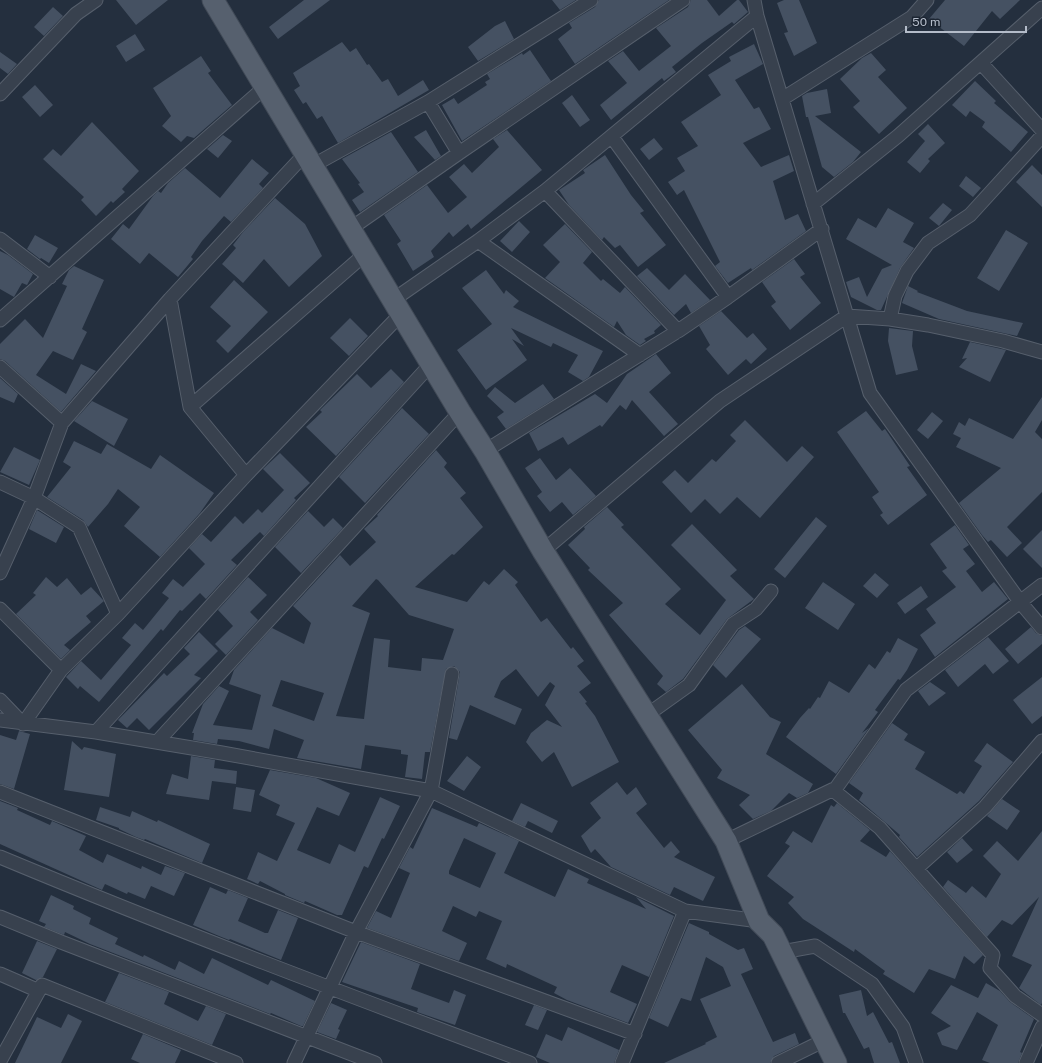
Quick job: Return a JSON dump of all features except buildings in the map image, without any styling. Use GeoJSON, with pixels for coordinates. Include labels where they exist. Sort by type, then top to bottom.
{"type":"FeatureCollection","features":[{"type":"Feature","properties":{"kind":"main road"},"geometry":{"type":"LineString","coordinates":[[213,0],[431,364],[485,451],[543,551],[726,841],[759,921],[774,935],[836,1063]]}},
{"type":"Feature","properties":{"kind":"street"},"geometry":{"type":"LineString","coordinates":[[0,94],[76,14],[96,0]]}},
{"type":"Feature","properties":{"kind":"street"},"geometry":{"type":"LineString","coordinates":[[0,573],[34,498],[62,423],[170,299],[308,160],[428,102],[591,0]]}},
{"type":"Feature","properties":{"kind":"street"},"geometry":{"type":"LineString","coordinates":[[350,229],[683,0]]}},
{"type":"Feature","properties":{"kind":"street"},"geometry":{"type":"LineString","coordinates":[[754,0],[757,16],[870,393],[1020,603],[1042,628]]}},
{"type":"Feature","properties":{"kind":"street"},"geometry":{"type":"LineString","coordinates":[[782,99],[912,17],[928,0]]}},
{"type":"Feature","properties":{"kind":"street"},"geometry":{"type":"LineString","coordinates":[[813,204],[898,136],[1042,8]]}},
{"type":"Feature","properties":{"kind":"street"},"geometry":{"type":"LineString","coordinates":[[23,724],[61,670],[118,614],[246,475],[397,307],[478,241],[545,191],[612,137],[757,16]]}},
{"type":"Feature","properties":{"kind":"street"},"geometry":{"type":"LineString","coordinates":[[981,63],[1042,130]]}},
{"type":"Feature","properties":{"kind":"street"},"geometry":{"type":"LineString","coordinates":[[0,320],[265,87]]}},
{"type":"Feature","properties":{"kind":"street"},"geometry":{"type":"LineString","coordinates":[[428,102],[459,153]]}},
{"type":"Feature","properties":{"kind":"street"},"geometry":{"type":"LineString","coordinates":[[890,319],[895,296],[907,271],[928,243],[970,215],[1042,136]]}},
{"type":"Feature","properties":{"kind":"street"},"geometry":{"type":"LineString","coordinates":[[612,137],[728,298]]}},
{"type":"Feature","properties":{"kind":"street"},"geometry":{"type":"LineString","coordinates":[[545,191],[678,330]]}},
{"type":"Feature","properties":{"kind":"street"},"geometry":{"type":"LineString","coordinates":[[485,451],[640,355],[728,298],[822,230]]}},
{"type":"Feature","properties":{"kind":"street"},"geometry":{"type":"LineString","coordinates":[[0,239],[50,277]]}},
{"type":"Feature","properties":{"kind":"street"},"geometry":{"type":"LineString","coordinates":[[478,241],[640,355]]}},
{"type":"Feature","properties":{"kind":"street"},"geometry":{"type":"LineString","coordinates":[[190,408],[365,254]]}},
{"type":"Feature","properties":{"kind":"street"},"geometry":{"type":"LineString","coordinates":[[170,299],[190,408],[246,475]]}},
{"type":"Feature","properties":{"kind":"street"},"geometry":{"type":"LineString","coordinates":[[543,551],[720,401],[847,316],[890,319],[936,326],[1003,341],[1042,352]]}},
{"type":"Feature","properties":{"kind":"street"},"geometry":{"type":"LineString","coordinates":[[96,732],[431,364]]}},
{"type":"Feature","properties":{"kind":"street"},"geometry":{"type":"LineString","coordinates":[[0,367],[62,423]]}},
{"type":"Feature","properties":{"kind":"street"},"geometry":{"type":"LineString","coordinates":[[157,742],[460,412]]}},
{"type":"Feature","properties":{"kind":"street"},"geometry":{"type":"LineString","coordinates":[[0,482],[34,498],[80,528],[118,614]]}},
{"type":"Feature","properties":{"kind":"street"},"geometry":{"type":"LineString","coordinates":[[726,841],[836,788],[906,690],[1042,586]]}},
{"type":"Feature","properties":{"kind":"street"},"geometry":{"type":"LineString","coordinates":[[647,715],[689,685],[733,624],[756,609],[771,591]]}},
{"type":"Feature","properties":{"kind":"street"},"geometry":{"type":"LineString","coordinates":[[0,609],[61,670]]}},
{"type":"Feature","properties":{"kind":"street"},"geometry":{"type":"LineString","coordinates":[[294,1063],[308,1037],[356,932],[431,791],[452,674]]}},
{"type":"Feature","properties":{"kind":"street"},"geometry":{"type":"LineString","coordinates":[[0,700],[23,724]]}},
{"type":"Feature","properties":{"kind":"street"},"geometry":{"type":"LineString","coordinates":[[0,720],[96,732],[157,742],[431,791],[685,911],[759,921]]}},
{"type":"Feature","properties":{"kind":"street"},"geometry":{"type":"LineString","coordinates":[[917,868],[985,807],[1042,741]]}},
{"type":"Feature","properties":{"kind":"street"},"geometry":{"type":"LineString","coordinates":[[833,790],[880,828],[993,955],[990,968],[1015,996],[1042,1015]]}},
{"type":"Feature","properties":{"kind":"street"},"geometry":{"type":"LineString","coordinates":[[0,792],[356,932],[635,1034]]}},
{"type":"Feature","properties":{"kind":"street"},"geometry":{"type":"LineString","coordinates":[[0,857],[113,904],[530,1063]]}},
{"type":"Feature","properties":{"kind":"street"},"geometry":{"type":"LineString","coordinates":[[622,1063],[685,911]]}},
{"type":"Feature","properties":{"kind":"street"},"geometry":{"type":"LineString","coordinates":[[0,917],[60,942],[375,1063]]}},
{"type":"Feature","properties":{"kind":"street"},"geometry":{"type":"LineString","coordinates":[[782,952],[815,946],[872,984],[903,1027],[916,1063]]}},
{"type":"Feature","properties":{"kind":"street"},"geometry":{"type":"LineString","coordinates":[[0,974],[39,991]]}},
{"type":"Feature","properties":{"kind":"street"},"geometry":{"type":"LineString","coordinates":[[0,1061],[42,986],[236,1063]]}},
{"type":"Feature","properties":{"kind":"street"},"geometry":{"type":"LineString","coordinates":[[1026,1063],[1042,1027]]}},
{"type":"Feature","properties":{"kind":"street"},"geometry":{"type":"LineString","coordinates":[[778,1063],[825,1040]]}}]}
